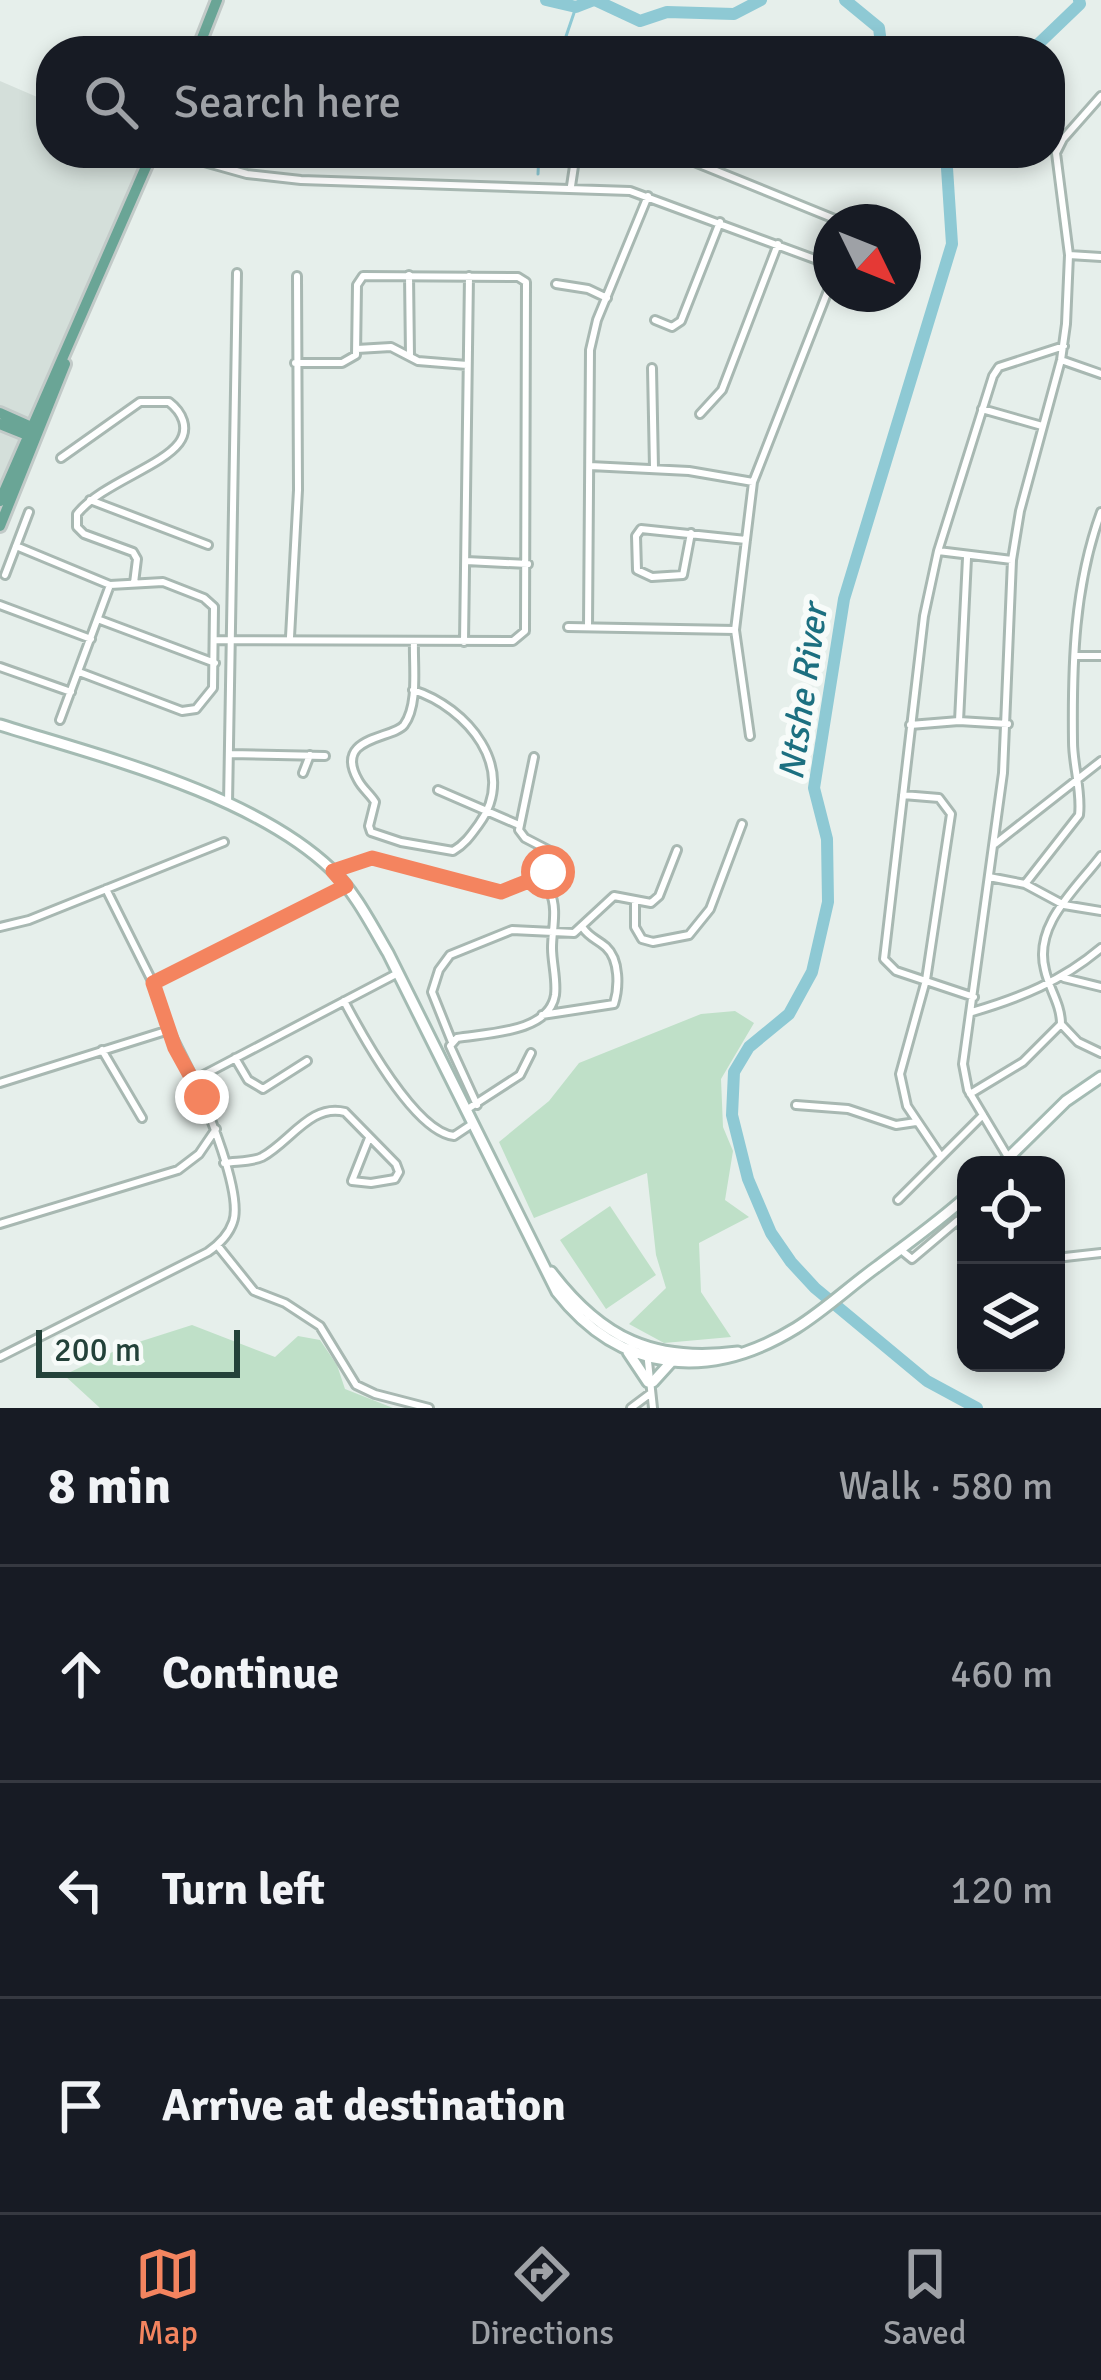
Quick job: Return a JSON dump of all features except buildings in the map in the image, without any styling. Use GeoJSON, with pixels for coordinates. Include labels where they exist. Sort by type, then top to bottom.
{"type":"FeatureCollection","features":[{"type":"Feature","properties":{"kind":"main road"},"geometry":{"type":"LineString","coordinates":[[203,36],[216,0]]}},
{"type":"Feature","properties":{"kind":"main road"},"geometry":{"type":"LineString","coordinates":[[0,501],[18,456],[35,433],[41,404],[67,355],[146,168]]}},
{"type":"Feature","properties":{"kind":"main road"},"geometry":{"type":"LineString","coordinates":[[0,526],[35,433],[62,379],[67,355]]}},
{"type":"Feature","properties":{"kind":"main road"},"geometry":{"type":"LineString","coordinates":[[4,420],[25,415],[41,404]]}},
{"type":"Feature","properties":{"kind":"main road"},"geometry":{"type":"LineString","coordinates":[[4,420],[35,433]]}},
{"type":"Feature","properties":{"kind":"main road"},"geometry":{"type":"LineString","coordinates":[[4,420],[18,456]]}},
{"type":"Feature","properties":{"kind":"street"},"geometry":{"type":"LineString","coordinates":[[1065,137],[1101,96]]}},
{"type":"Feature","properties":{"kind":"street"},"geometry":{"type":"LineString","coordinates":[[226,168],[301,180],[615,189],[648,196],[813,258]]}},
{"type":"Feature","properties":{"kind":"street"},"geometry":{"type":"LineString","coordinates":[[571,187],[574,168]]}},
{"type":"Feature","properties":{"kind":"street"},"geometry":{"type":"LineString","coordinates":[[709,168],[813,210]]}},
{"type":"Feature","properties":{"kind":"street"},"geometry":{"type":"LineString","coordinates":[[1003,1156],[963,1071],[1008,724],[1012,560],[1020,511],[1064,346],[1070,255],[1058,168]]}},
{"type":"Feature","properties":{"kind":"street"},"geometry":{"type":"LineString","coordinates":[[588,627],[590,350],[648,196]]}},
{"type":"Feature","properties":{"kind":"street"},"geometry":{"type":"LineString","coordinates":[[655,320],[672,327],[681,321],[720,222]]}},
{"type":"Feature","properties":{"kind":"street"},"geometry":{"type":"LineString","coordinates":[[700,414],[722,390],[778,244]]}},
{"type":"Feature","properties":{"kind":"street"},"geometry":{"type":"LineString","coordinates":[[1070,255],[1101,257]]}},
{"type":"Feature","properties":{"kind":"street"},"geometry":{"type":"LineString","coordinates":[[228,804],[237,273]]}},
{"type":"Feature","properties":{"kind":"street"},"geometry":{"type":"LineString","coordinates":[[215,640],[290,637],[464,642],[520,638],[525,631],[526,282],[518,277],[368,274],[358,279],[353,359],[295,362]]}},
{"type":"Feature","properties":{"kind":"street"},"geometry":{"type":"LineString","coordinates":[[410,275],[410,356]]}},
{"type":"Feature","properties":{"kind":"street"},"geometry":{"type":"LineString","coordinates":[[290,637],[298,490],[297,276]]}},
{"type":"Feature","properties":{"kind":"street"},"geometry":{"type":"LineString","coordinates":[[464,642],[469,276]]}},
{"type":"Feature","properties":{"kind":"street"},"geometry":{"type":"LineString","coordinates":[[556,284],[607,298]]}},
{"type":"Feature","properties":{"kind":"street"},"geometry":{"type":"LineString","coordinates":[[750,736],[735,630],[753,482],[820,312]]}},
{"type":"Feature","properties":{"kind":"street"},"geometry":{"type":"LineString","coordinates":[[974,997],[891,969],[884,959],[917,662],[938,551],[999,367],[1064,346]]}},
{"type":"Feature","properties":{"kind":"street"},"geometry":{"type":"LineString","coordinates":[[357,349],[391,347],[424,362],[467,365]]}},
{"type":"Feature","properties":{"kind":"street"},"geometry":{"type":"LineString","coordinates":[[1060,360],[1101,374]]}},
{"type":"Feature","properties":{"kind":"street"},"geometry":{"type":"LineString","coordinates":[[652,368],[654,468]]}},
{"type":"Feature","properties":{"kind":"street"},"geometry":{"type":"LineString","coordinates":[[61,458],[140,402],[160,399],[176,408],[184,430],[180,442],[90,500],[77,514],[77,527],[84,535],[133,552],[137,560],[134,583]]}},
{"type":"Feature","properties":{"kind":"street"},"geometry":{"type":"LineString","coordinates":[[982,409],[1043,426]]}},
{"type":"Feature","properties":{"kind":"street"},"geometry":{"type":"LineString","coordinates":[[590,466],[654,468],[753,482]]}},
{"type":"Feature","properties":{"kind":"street"},"geometry":{"type":"LineString","coordinates":[[90,500],[208,545]]}},
{"type":"Feature","properties":{"kind":"street"},"geometry":{"type":"LineString","coordinates":[[5,575],[28,512]]}},
{"type":"Feature","properties":{"kind":"street"},"geometry":{"type":"LineString","coordinates":[[1025,884],[1076,822],[1080,809],[1072,742],[1081,578],[1101,512]]}},
{"type":"Feature","properties":{"kind":"street"},"geometry":{"type":"LineString","coordinates":[[691,532],[683,574],[652,578],[637,570],[636,536],[641,529],[691,532],[746,540]]}},
{"type":"Feature","properties":{"kind":"street"},"geometry":{"type":"LineString","coordinates":[[16,546],[110,585],[163,582],[210,602],[215,612],[215,663],[209,696],[187,711],[79,671]]}},
{"type":"Feature","properties":{"kind":"street"},"geometry":{"type":"LineString","coordinates":[[938,551],[1012,560]]}},
{"type":"Feature","properties":{"kind":"street"},"geometry":{"type":"LineString","coordinates":[[959,721],[967,558]]}},
{"type":"Feature","properties":{"kind":"street"},"geometry":{"type":"LineString","coordinates":[[466,561],[528,564]]}},
{"type":"Feature","properties":{"kind":"street"},"geometry":{"type":"LineString","coordinates":[[60,720],[110,585]]}},
{"type":"Feature","properties":{"kind":"street"},"geometry":{"type":"LineString","coordinates":[[0,605],[91,639]]}},
{"type":"Feature","properties":{"kind":"street"},"geometry":{"type":"LineString","coordinates":[[98,620],[215,663]]}},
{"type":"Feature","properties":{"kind":"street"},"geometry":{"type":"LineString","coordinates":[[568,627],[735,630]]}},
{"type":"Feature","properties":{"kind":"street"},"geometry":{"type":"LineString","coordinates":[[413,690],[460,715],[485,746],[494,783],[488,813],[453,851],[371,832],[375,802],[358,779],[355,753],[375,735],[404,726],[413,690],[414,641]]}},
{"type":"Feature","properties":{"kind":"street"},"geometry":{"type":"LineString","coordinates":[[1076,656],[1101,656]]}},
{"type":"Feature","properties":{"kind":"street"},"geometry":{"type":"LineString","coordinates":[[0,667],[70,692]]}},
{"type":"Feature","properties":{"kind":"street"},"geometry":{"type":"LineString","coordinates":[[0,724],[228,804],[296,841],[333,871],[398,973],[557,1292],[574,1312],[625,1349],[650,1387]]}},
{"type":"Feature","properties":{"kind":"street"},"geometry":{"type":"LineString","coordinates":[[910,724],[1008,724]]}},
{"type":"Feature","properties":{"kind":"street"},"geometry":{"type":"LineString","coordinates":[[229,754],[326,755]]}},
{"type":"Feature","properties":{"kind":"street"},"geometry":{"type":"LineString","coordinates":[[303,772],[310,755]]}},
{"type":"Feature","properties":{"kind":"street"},"geometry":{"type":"LineString","coordinates":[[534,757],[519,825],[521,835],[553,855],[543,886]]}},
{"type":"Feature","properties":{"kind":"street"},"geometry":{"type":"LineString","coordinates":[[995,844],[1101,761]]}},
{"type":"Feature","properties":{"kind":"street"},"geometry":{"type":"LineString","coordinates":[[438,790],[519,825]]}},
{"type":"Feature","properties":{"kind":"street"},"geometry":{"type":"LineString","coordinates":[[903,795],[939,798],[951,814],[926,980],[900,1074],[902,1094],[940,1156]]}},
{"type":"Feature","properties":{"kind":"street"},"geometry":{"type":"LineString","coordinates":[[634,900],[634,927],[642,939],[653,942],[689,935],[710,909],[742,824]]}},
{"type":"Feature","properties":{"kind":"street"},"geometry":{"type":"LineString","coordinates":[[0,927],[29,920],[224,842]]}},
{"type":"Feature","properties":{"kind":"street"},"geometry":{"type":"LineString","coordinates":[[477,1105],[450,1049],[452,1042],[432,992],[445,959],[512,930],[566,934],[584,928],[614,896],[651,903],[659,896],[677,850]]}},
{"type":"Feature","properties":{"kind":"street"},"geometry":{"type":"LineString","coordinates":[[1101,856],[1043,938],[1043,964],[1060,1024],[1078,1042],[1101,1053]]}},
{"type":"Feature","properties":{"kind":"street"},"geometry":{"type":"LineString","coordinates":[[333,871],[372,858],[501,892],[526,882],[550,892],[555,906],[555,999],[526,1025],[452,1042]]}},
{"type":"Feature","properties":{"kind":"street"},"geometry":{"type":"LineString","coordinates":[[988,877],[1025,884],[1064,905],[1101,911]]}},
{"type":"Feature","properties":{"kind":"street"},"geometry":{"type":"LineString","coordinates":[[153,983],[346,886]]}},
{"type":"Feature","properties":{"kind":"street"},"geometry":{"type":"LineString","coordinates":[[0,1357],[217,1245],[235,1214],[216,1130],[169,1030],[153,983],[106,889]]}},
{"type":"Feature","properties":{"kind":"street"},"geometry":{"type":"LineString","coordinates":[[541,1015],[614,1004],[618,992],[615,962],[608,948],[584,928]]}},
{"type":"Feature","properties":{"kind":"street"},"geometry":{"type":"LineString","coordinates":[[972,1012],[1063,978],[1101,949]]}},
{"type":"Feature","properties":{"kind":"street"},"geometry":{"type":"LineString","coordinates":[[194,1080],[398,973]]}},
{"type":"Feature","properties":{"kind":"street"},"geometry":{"type":"LineString","coordinates":[[1063,978],[1101,987]]}},
{"type":"Feature","properties":{"kind":"street"},"geometry":{"type":"LineString","coordinates":[[344,1001],[368,1046],[433,1129],[454,1136],[473,1124]]}},
{"type":"Feature","properties":{"kind":"street"},"geometry":{"type":"LineString","coordinates":[[970,1094],[1022,1062],[1060,1024]]}},
{"type":"Feature","properties":{"kind":"street"},"geometry":{"type":"LineString","coordinates":[[0,1083],[169,1030]]}},
{"type":"Feature","properties":{"kind":"street"},"geometry":{"type":"LineString","coordinates":[[102,1050],[142,1118]]}},
{"type":"Feature","properties":{"kind":"street"},"geometry":{"type":"LineString","coordinates":[[466,1110],[520,1075],[531,1053]]}},
{"type":"Feature","properties":{"kind":"street"},"geometry":{"type":"LineString","coordinates":[[236,1058],[248,1080],[263,1089],[307,1061]]}},
{"type":"Feature","properties":{"kind":"street"},"geometry":{"type":"LineString","coordinates":[[1010,1156],[1066,1101],[1101,1077]]}},
{"type":"Feature","properties":{"kind":"street"},"geometry":{"type":"LineString","coordinates":[[796,1105],[854,1110],[896,1125],[916,1122]]}},
{"type":"Feature","properties":{"kind":"street"},"geometry":{"type":"LineString","coordinates":[[224,1162],[260,1159],[318,1113],[330,1109],[345,1112],[396,1163],[395,1178],[371,1184],[352,1181],[369,1138]]}},
{"type":"Feature","properties":{"kind":"street"},"geometry":{"type":"LineString","coordinates":[[898,1200],[983,1115]]}},
{"type":"Feature","properties":{"kind":"street"},"geometry":{"type":"LineString","coordinates":[[0,1224],[178,1170],[199,1154],[216,1130]]}},
{"type":"Feature","properties":{"kind":"street"},"geometry":{"type":"LineString","coordinates":[[536,1253],[586,1314],[611,1332],[672,1361],[713,1363],[749,1351],[811,1318],[957,1204]]}},
{"type":"Feature","properties":{"kind":"street"},"geometry":{"type":"LineString","coordinates":[[902,1250],[914,1258],[957,1221]]}},
{"type":"Feature","properties":{"kind":"street"},"geometry":{"type":"LineString","coordinates":[[217,1245],[254,1291],[285,1303],[320,1326],[356,1384],[429,1408]]}},
{"type":"Feature","properties":{"kind":"street"},"geometry":{"type":"LineString","coordinates":[[1065,1257],[1101,1253]]}},
{"type":"Feature","properties":{"kind":"street"},"geometry":{"type":"LineString","coordinates":[[625,1349],[701,1356],[749,1351]]}},
{"type":"Feature","properties":{"kind":"street"},"geometry":{"type":"LineString","coordinates":[[651,1353],[653,1408]]}},
{"type":"Feature","properties":{"kind":"street"},"geometry":{"type":"LineString","coordinates":[[631,1408],[672,1361]]}},
{"type":"Feature","properties":{"kind":"shaded area"},"geometry":{"type":"Polygon","coordinates":[[[0,81],[36,97],[36,168],[145,168],[0,501],[0,81]]]}},
{"type":"Feature","properties":{"kind":"green space"},"geometry":{"type":"Polygon","coordinates":[[[735,1011],[754,1023],[721,1079],[723,1127],[733,1151],[725,1200],[749,1217],[699,1243],[701,1292],[731,1337],[664,1343],[629,1324],[666,1288],[656,1255],[647,1173],[534,1218],[499,1142],[549,1101],[579,1063],[701,1014],[735,1011]]]}},
{"type":"Feature","properties":{"kind":"green space"},"geometry":{"type":"Polygon","coordinates":[[[610,1206],[656,1275],[606,1309],[560,1240],[610,1206]]]}},
{"type":"Feature","properties":{"kind":"green space"},"geometry":{"type":"Polygon","coordinates":[[[192,1325],[275,1357],[298,1336],[320,1340],[337,1365],[345,1389],[393,1408],[100,1408],[64,1375],[123,1347],[192,1325]]]}},
{"type":"Feature","properties":{"kind":"waterway"},"geometry":{"type":"LineString","coordinates":[[546,0],[576,7],[594,0]]}},
{"type":"Feature","properties":{"kind":"waterway"},"geometry":{"type":"LineString","coordinates":[[595,0],[640,21],[667,12],[734,14],[761,0]]}},
{"type":"Feature","properties":{"kind":"waterway"},"geometry":{"type":"LineString","coordinates":[[845,0],[879,28],[880,36]]}},
{"type":"Feature","properties":{"kind":"waterway"},"geometry":{"type":"LineString","coordinates":[[1047,36],[1079,0]]}},
{"type":"Feature","properties":{"kind":"waterway"},"geometry":{"type":"LineString","coordinates":[[566,36],[576,7]]}},
{"type":"Feature","properties":{"kind":"waterway"},"geometry":{"type":"LineString","coordinates":[[538,168],[538,174]]}},
{"type":"Feature","properties":{"kind":"waterway","name":"Ntshe River"},"geometry":{"type":"LineString","coordinates":[[947,168],[952,244],[844,599],[814,788],[827,839],[828,902],[812,972],[789,1014],[749,1047],[734,1072],[732,1115],[748,1179],[771,1233],[791,1262],[815,1288],[927,1381],[977,1408]]}},
{"type":"Feature","properties":{"kind":"route"},"geometry":{"type":"LineString","coordinates":[[202,1097],[175,1048],[153,983],[346,886],[333,871],[365,859],[501,892],[526,882],[543,886],[548,872]]}}]}
